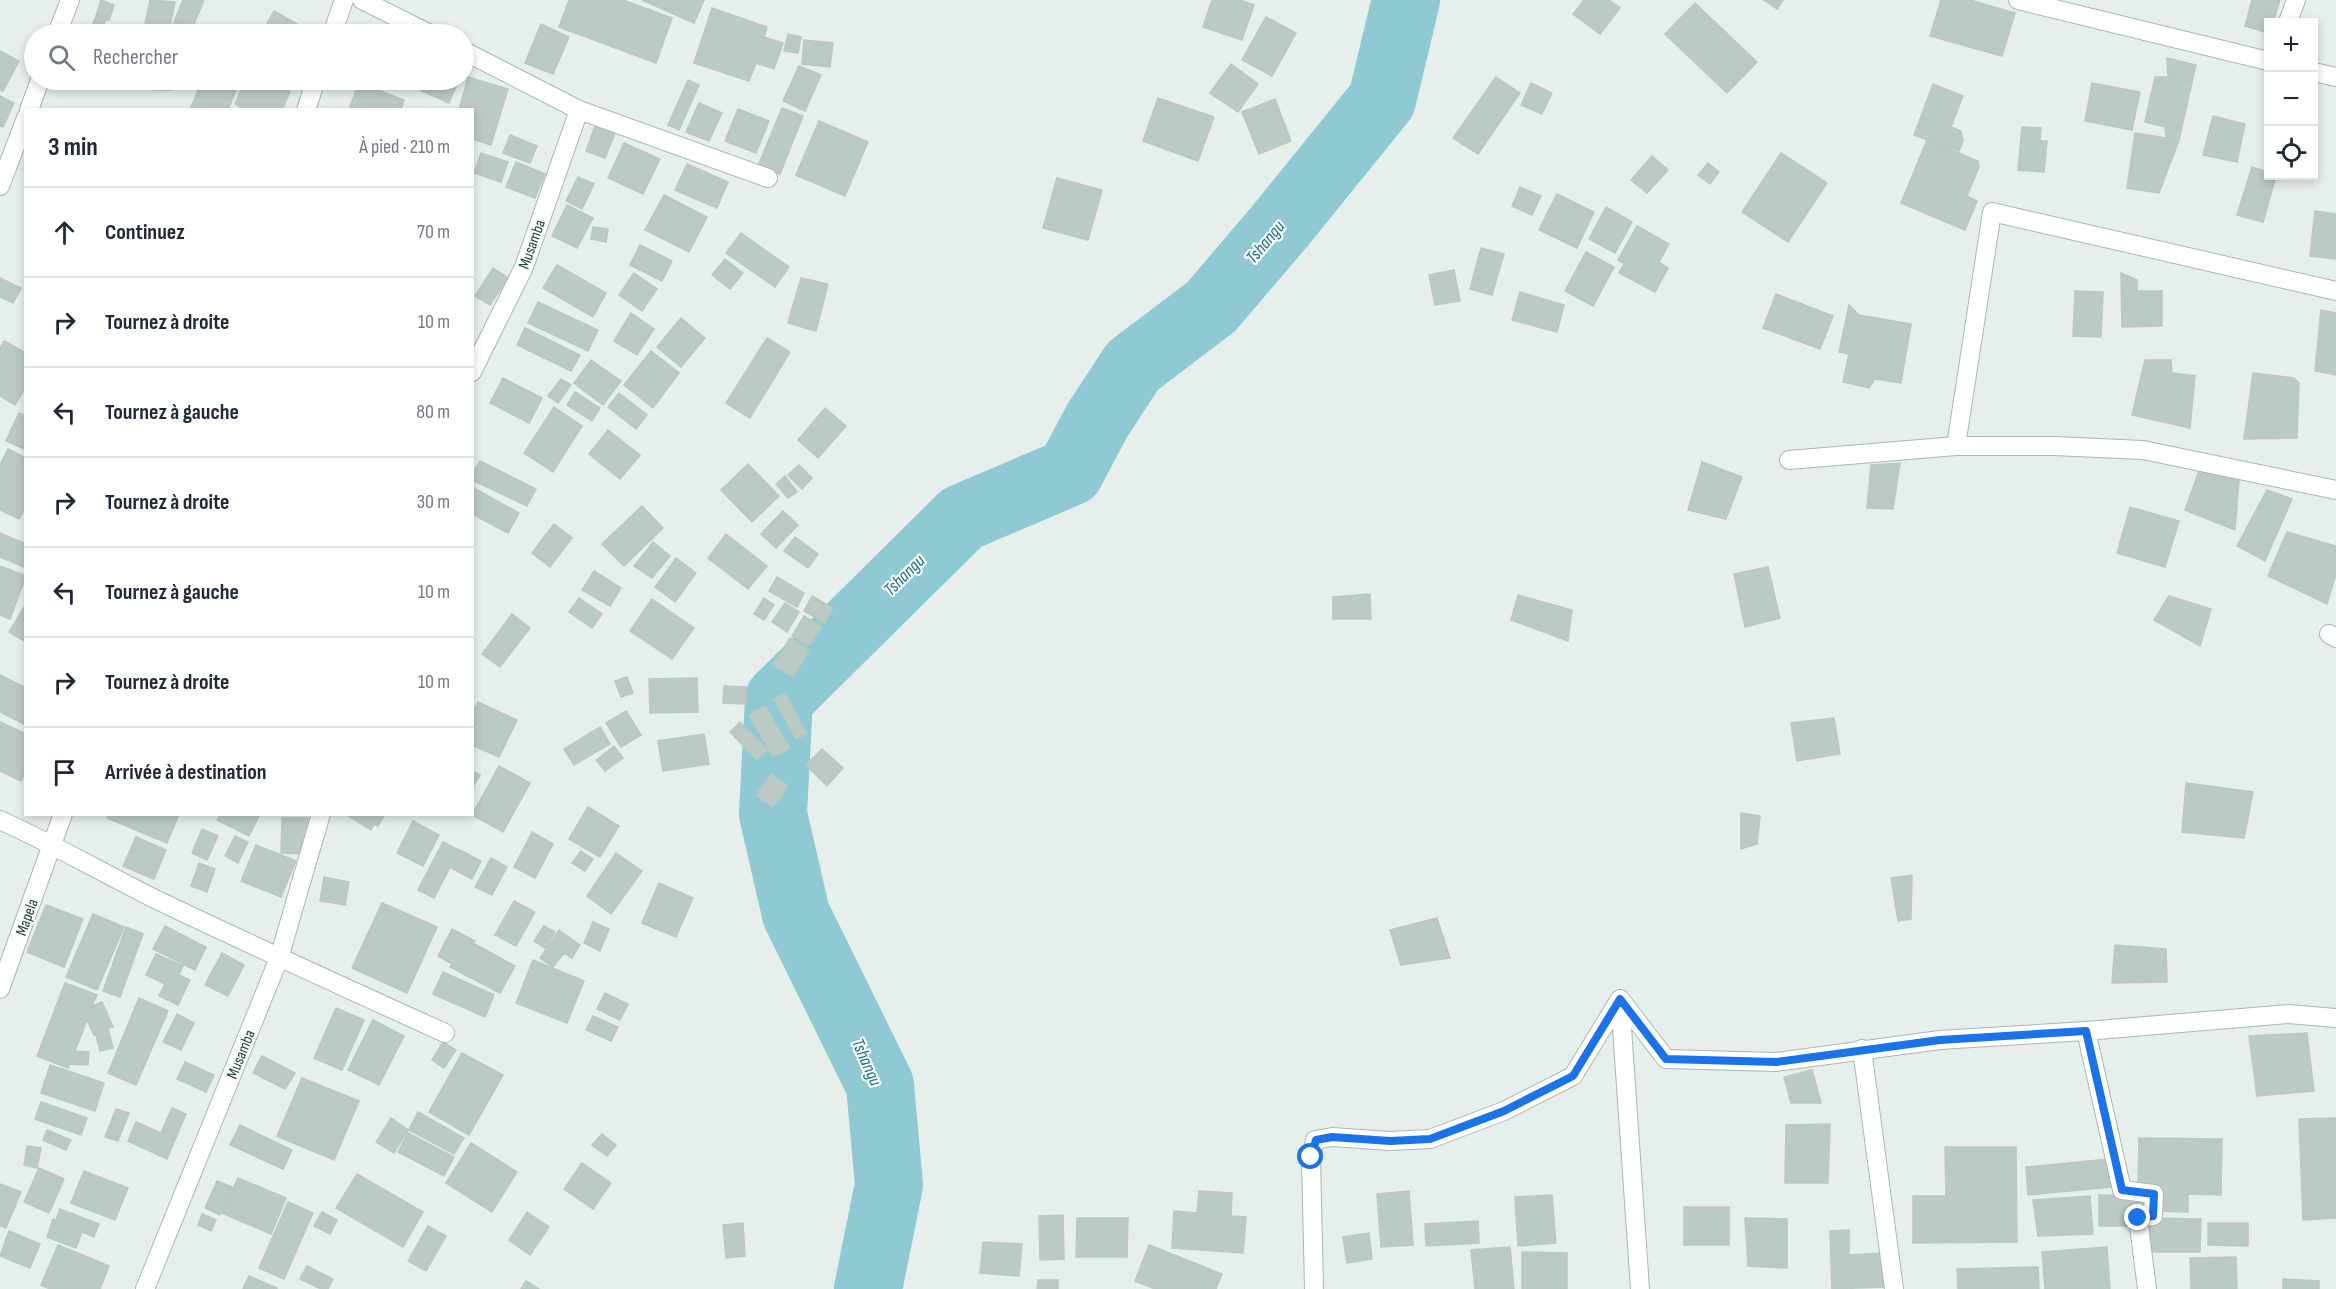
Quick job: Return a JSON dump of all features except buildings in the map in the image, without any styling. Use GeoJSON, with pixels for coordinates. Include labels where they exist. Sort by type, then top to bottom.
{"type":"FeatureCollection","features":[{"type":"Feature","properties":{"kind":"street"},"geometry":{"type":"LineString","coordinates":[[61,24],[70,0]]}},
{"type":"Feature","properties":{"kind":"street"},"geometry":{"type":"LineString","coordinates":[[336,24],[345,0]]}},
{"type":"Feature","properties":{"kind":"street"},"geometry":{"type":"LineString","coordinates":[[362,0],[410,24]]}},
{"type":"Feature","properties":{"kind":"street"},"geometry":{"type":"LineString","coordinates":[[2018,0],[2264,61]]}},
{"type":"Feature","properties":{"kind":"street"},"geometry":{"type":"LineString","coordinates":[[2289,18],[2296,0]]}},
{"type":"Feature","properties":{"kind":"street"},"geometry":{"type":"LineString","coordinates":[[474,56],[579,110],[768,178]]}},
{"type":"Feature","properties":{"kind":"street"},"geometry":{"type":"LineString","coordinates":[[2318,73],[2336,77]]}},
{"type":"Feature","properties":{"kind":"street"},"geometry":{"type":"LineString","coordinates":[[29,108],[36,90]]}},
{"type":"Feature","properties":{"kind":"street"},"geometry":{"type":"LineString","coordinates":[[307,108],[313,90]]}},
{"type":"Feature","properties":{"kind":"street","name":"Musamba"},"geometry":{"type":"LineString","coordinates":[[474,368],[524,267],[579,110]]}},
{"type":"Feature","properties":{"kind":"street"},"geometry":{"type":"LineString","coordinates":[[0,186],[24,123]]}},
{"type":"Feature","properties":{"kind":"street"},"geometry":{"type":"LineString","coordinates":[[1956,446],[1992,212],[2336,291]]}},
{"type":"Feature","properties":{"kind":"street"},"geometry":{"type":"LineString","coordinates":[[1789,460],[1956,446],[2054,446],[2143,450],[2336,490]]}},
{"type":"Feature","properties":{"kind":"street","name":"Mapela"},"geometry":{"type":"LineString","coordinates":[[0,989],[62,816]]}},
{"type":"Feature","properties":{"kind":"street","name":"Musamba"},"geometry":{"type":"LineString","coordinates":[[145,1289],[279,958],[320,816]]}},
{"type":"Feature","properties":{"kind":"street"},"geometry":{"type":"LineString","coordinates":[[0,820],[53,844],[152,897],[279,958],[445,1033]]}},
{"type":"Feature","properties":{"kind":"street"},"geometry":{"type":"LineString","coordinates":[[1620,999],[1666,1059],[1776,1062],[1940,1040],[2086,1031],[2289,1014],[2336,1018]]}},
{"type":"Feature","properties":{"kind":"street"},"geometry":{"type":"LineString","coordinates":[[1314,1289],[1311,1157],[1316,1140],[1332,1137],[1390,1141],[1430,1139],[1504,1111],[1573,1076],[1620,999]]}},
{"type":"Feature","properties":{"kind":"street"},"geometry":{"type":"LineString","coordinates":[[1620,999],[1640,1289]]}},
{"type":"Feature","properties":{"kind":"street"},"geometry":{"type":"LineString","coordinates":[[2086,1031],[2122,1190],[2154,1194],[2153,1216],[2138,1218],[2147,1289]]}},
{"type":"Feature","properties":{"kind":"street"},"geometry":{"type":"LineString","coordinates":[[1862,1049],[1894,1289]]}},
{"type":"Feature","properties":{"kind":"waterway","name":"Tshangu"},"geometry":{"type":"LineString","coordinates":[[868,1289],[889,1185],[880,1085],[796,914],[773,814],[779,699],[962,518],[1070,472],[1097,421],[1133,366],[1211,307],[1382,100],[1406,0]]}},
{"type":"Feature","properties":{"kind":"route"},"geometry":{"type":"LineString","coordinates":[[1311,1157],[1316,1140],[1332,1137],[1390,1141],[1430,1139],[1504,1111],[1573,1076],[1620,999],[1666,1059],[1776,1062],[1940,1040],[2086,1031],[2122,1190],[2154,1194],[2153,1216],[2138,1218]]}}]}
